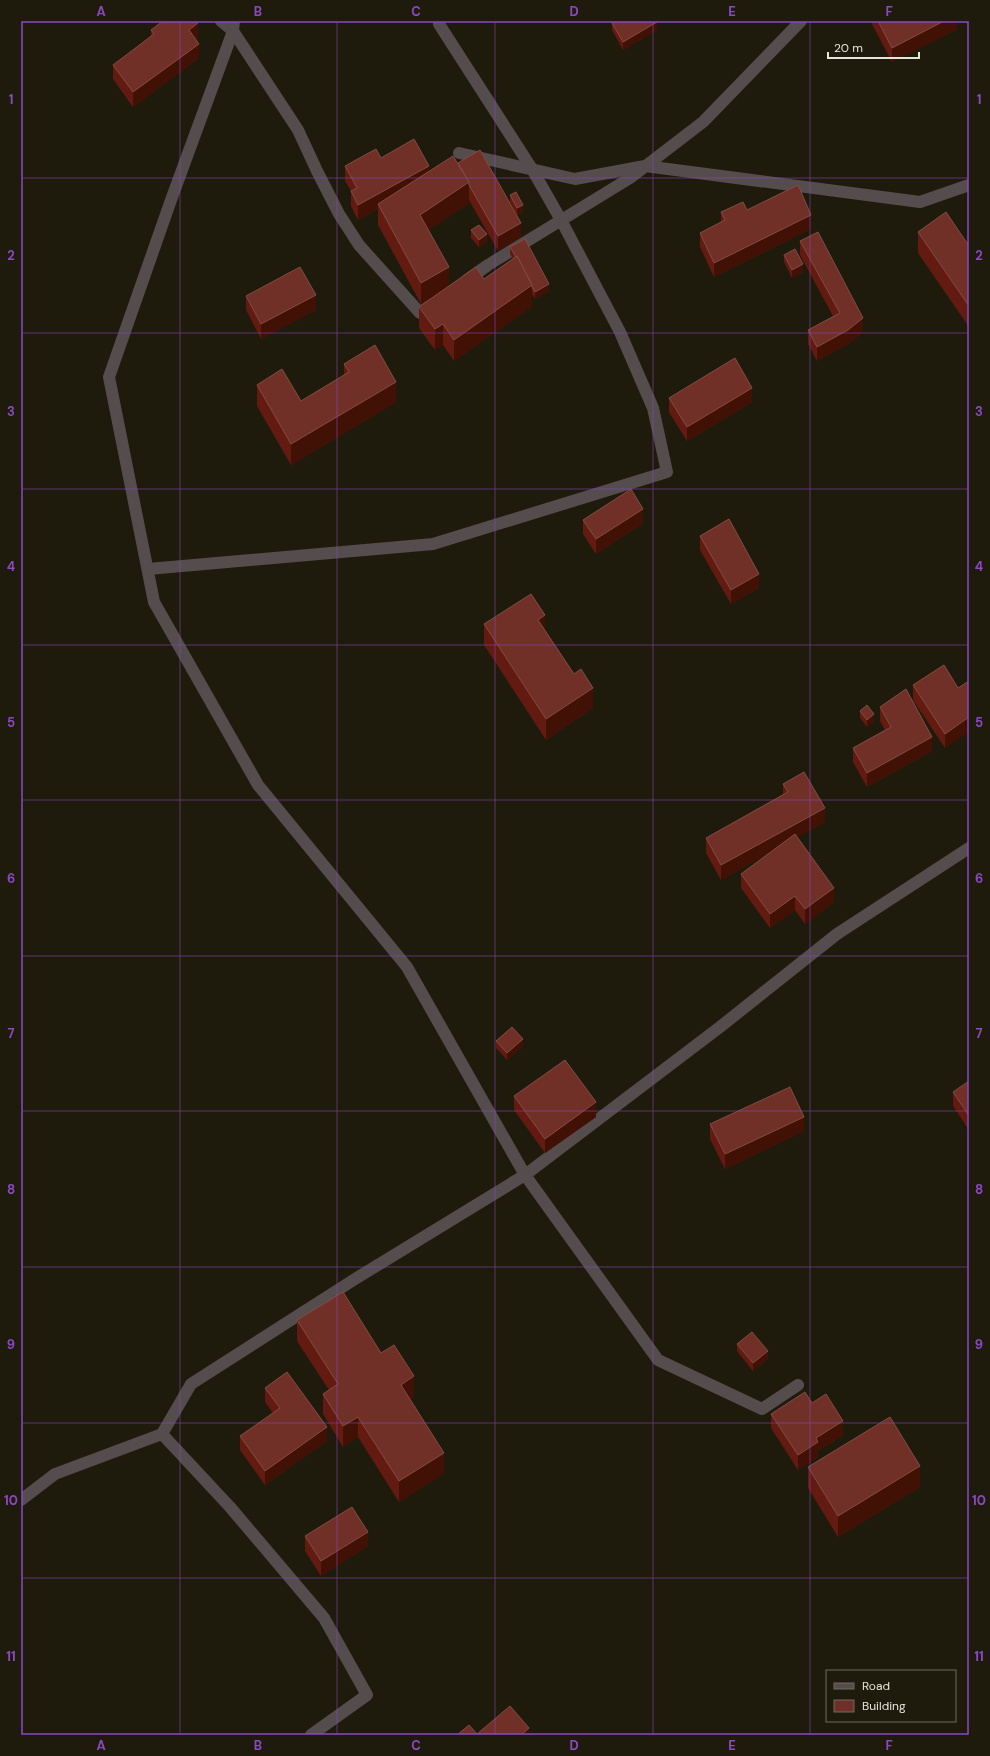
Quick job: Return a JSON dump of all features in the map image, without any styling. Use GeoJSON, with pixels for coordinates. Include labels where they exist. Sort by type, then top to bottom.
{"type":"FeatureCollection","features":[{"type":"Feature","properties":{"kind":"street"},"geometry":{"type":"LineString","coordinates":[[221,21],[234,26],[298,130],[340,214],[359,245],[420,313],[445,295]]}},
{"type":"Feature","properties":{"kind":"street"},"geometry":{"type":"LineString","coordinates":[[457,287],[488,265],[630,178],[703,122],[801,21]]}},
{"type":"Feature","properties":{"kind":"street"},"geometry":{"type":"LineString","coordinates":[[148,569],[433,544],[667,472],[650,402],[620,332],[562,220],[532,169],[439,24]]}},
{"type":"Feature","properties":{"kind":"street"},"geometry":{"type":"LineString","coordinates":[[234,26],[109,377],[154,602],[258,785],[407,967],[525,1175],[658,1360],[762,1409],[798,1385]]}},
{"type":"Feature","properties":{"kind":"street"},"geometry":{"type":"LineString","coordinates":[[459,153],[575,179],[645,166],[920,202],[969,185]]}},
{"type":"Feature","properties":{"kind":"street"},"geometry":{"type":"LineString","coordinates":[[21,1500],[55,1474],[162,1434],[191,1384],[525,1175],[720,1027],[836,934],[969,848]]}},
{"type":"Feature","properties":{"kind":"street"},"geometry":{"type":"LineString","coordinates":[[162,1434],[230,1507],[324,1618],[367,1695],[311,1735]]}},
{"type":"Feature","properties":{"kind":"building"},"geometry":{"type":"Polygon","coordinates":[[[163,21],[197,21],[198,23],[189,30],[199,44],[133,92],[113,65],[154,34],[151,30],[163,21]]]}},
{"type":"Feature","properties":{"kind":"building"},"geometry":{"type":"Polygon","coordinates":[[[615,21],[657,22],[623,42],[612,23],[615,21]]]}},
{"type":"Feature","properties":{"kind":"building"},"geometry":{"type":"Polygon","coordinates":[[[878,21],[944,21],[892,48],[878,21]]]}},
{"type":"Feature","properties":{"kind":"building"},"geometry":{"type":"Polygon","coordinates":[[[414,139],[429,166],[358,205],[351,191],[357,188],[345,166],[376,149],[381,158],[414,139]]]}},
{"type":"Feature","properties":{"kind":"building"},"geometry":{"type":"Polygon","coordinates":[[[480,150],[521,223],[498,236],[458,163],[480,150]]]}},
{"type":"Feature","properties":{"kind":"building"},"geometry":{"type":"Polygon","coordinates":[[[453,156],[469,182],[420,215],[449,267],[421,283],[378,204],[453,156]]]}},
{"type":"Feature","properties":{"kind":"building"},"geometry":{"type":"Polygon","coordinates":[[[798,185],[811,215],[714,263],[700,233],[725,220],[721,212],[743,202],[747,210],[798,185]]]}},
{"type":"Feature","properties":{"kind":"building"},"geometry":{"type":"Polygon","coordinates":[[[516,192],[523,205],[517,208],[510,195],[516,192]]]}},
{"type":"Feature","properties":{"kind":"building"},"geometry":{"type":"Polygon","coordinates":[[[946,212],[969,246],[969,306],[918,232],[946,212]]]}},
{"type":"Feature","properties":{"kind":"building"},"geometry":{"type":"Polygon","coordinates":[[[479,225],[487,234],[479,240],[471,230],[479,225]]]}},
{"type":"Feature","properties":{"kind":"building"},"geometry":{"type":"Polygon","coordinates":[[[818,232],[863,318],[848,330],[817,347],[808,330],[840,313],[800,241],[818,232]]]}},
{"type":"Feature","properties":{"kind":"building"},"geometry":{"type":"Polygon","coordinates":[[[525,239],[549,284],[535,292],[517,256],[516,257],[510,247],[525,239]]]}},
{"type":"Feature","properties":{"kind":"building"},"geometry":{"type":"Polygon","coordinates":[[[795,249],[803,264],[792,270],[784,255],[795,249]]]}},
{"type":"Feature","properties":{"kind":"building"},"geometry":{"type":"Polygon","coordinates":[[[517,256],[532,285],[454,340],[443,324],[435,329],[419,307],[476,267],[484,279],[517,256]]]}},
{"type":"Feature","properties":{"kind":"building"},"geometry":{"type":"Polygon","coordinates":[[[300,267],[316,295],[261,324],[246,296],[300,267]]]}},
{"type":"Feature","properties":{"kind":"building"},"geometry":{"type":"Polygon","coordinates":[[[375,345],[396,382],[291,444],[257,385],[282,369],[301,401],[349,372],[344,364],[375,345]]]}},
{"type":"Feature","properties":{"kind":"building"},"geometry":{"type":"Polygon","coordinates":[[[735,358],[752,388],[687,427],[669,398],[735,358]]]}},
{"type":"Feature","properties":{"kind":"building"},"geometry":{"type":"Polygon","coordinates":[[[631,489],[643,509],[596,539],[583,520],[631,489]]]}},
{"type":"Feature","properties":{"kind":"building"},"geometry":{"type":"Polygon","coordinates":[[[729,519],[759,574],[731,590],[700,536],[729,519]]]}},
{"type":"Feature","properties":{"kind":"building"},"geometry":{"type":"Polygon","coordinates":[[[531,594],[545,615],[538,620],[574,674],[581,669],[593,688],[546,719],[484,624],[531,594]]]}},
{"type":"Feature","properties":{"kind":"building"},"geometry":{"type":"Polygon","coordinates":[[[944,665],[958,688],[969,681],[969,717],[945,734],[913,685],[944,665]]]}},
{"type":"Feature","properties":{"kind":"building"},"geometry":{"type":"Polygon","coordinates":[[[906,689],[932,737],[867,773],[853,748],[891,727],[880,707],[906,689]]]}},
{"type":"Feature","properties":{"kind":"building"},"geometry":{"type":"Polygon","coordinates":[[[867,705],[874,714],[867,720],[860,711],[867,705]]]}},
{"type":"Feature","properties":{"kind":"building"},"geometry":{"type":"Polygon","coordinates":[[[804,772],[825,808],[721,865],[706,838],[788,792],[783,784],[804,772]]]}},
{"type":"Feature","properties":{"kind":"building"},"geometry":{"type":"Polygon","coordinates":[[[795,834],[834,888],[805,909],[795,896],[770,914],[741,874],[795,834]]]}},
{"type":"Feature","properties":{"kind":"building"},"geometry":{"type":"Polygon","coordinates":[[[512,1027],[523,1039],[507,1053],[496,1041],[512,1027]]]}},
{"type":"Feature","properties":{"kind":"building"},"geometry":{"type":"Polygon","coordinates":[[[565,1060],[596,1102],[545,1139],[514,1096],[565,1060]]]}},
{"type":"Feature","properties":{"kind":"building"},"geometry":{"type":"Polygon","coordinates":[[[969,1081],[969,1116],[953,1092],[969,1081]]]}},
{"type":"Feature","properties":{"kind":"building"},"geometry":{"type":"Polygon","coordinates":[[[790,1087],[804,1117],[725,1154],[710,1124],[790,1087]]]}},
{"type":"Feature","properties":{"kind":"building"},"geometry":{"type":"Polygon","coordinates":[[[343,1292],[381,1353],[394,1345],[414,1376],[401,1385],[444,1453],[399,1481],[358,1417],[343,1426],[323,1394],[338,1384],[297,1320],[343,1292]]]}},
{"type":"Feature","properties":{"kind":"building"},"geometry":{"type":"Polygon","coordinates":[[[752,1332],[768,1351],[753,1363],[737,1344],[752,1332]]]}},
{"type":"Feature","properties":{"kind":"building"},"geometry":{"type":"Polygon","coordinates":[[[287,1372],[327,1427],[265,1471],[240,1436],[280,1408],[265,1388],[287,1372]]]}},
{"type":"Feature","properties":{"kind":"building"},"geometry":{"type":"Polygon","coordinates":[[[805,1392],[812,1403],[826,1394],[843,1421],[816,1438],[818,1442],[798,1455],[771,1414],[805,1392]]]}},
{"type":"Feature","properties":{"kind":"building"},"geometry":{"type":"Polygon","coordinates":[[[890,1417],[920,1466],[838,1516],[808,1467],[890,1417]]]}},
{"type":"Feature","properties":{"kind":"building"},"geometry":{"type":"Polygon","coordinates":[[[352,1507],[368,1532],[321,1561],[305,1536],[352,1507]]]}},
{"type":"Feature","properties":{"kind":"building"},"geometry":{"type":"Polygon","coordinates":[[[510,1706],[529,1728],[521,1735],[457,1735],[469,1725],[477,1734],[510,1706]]]}}]}
